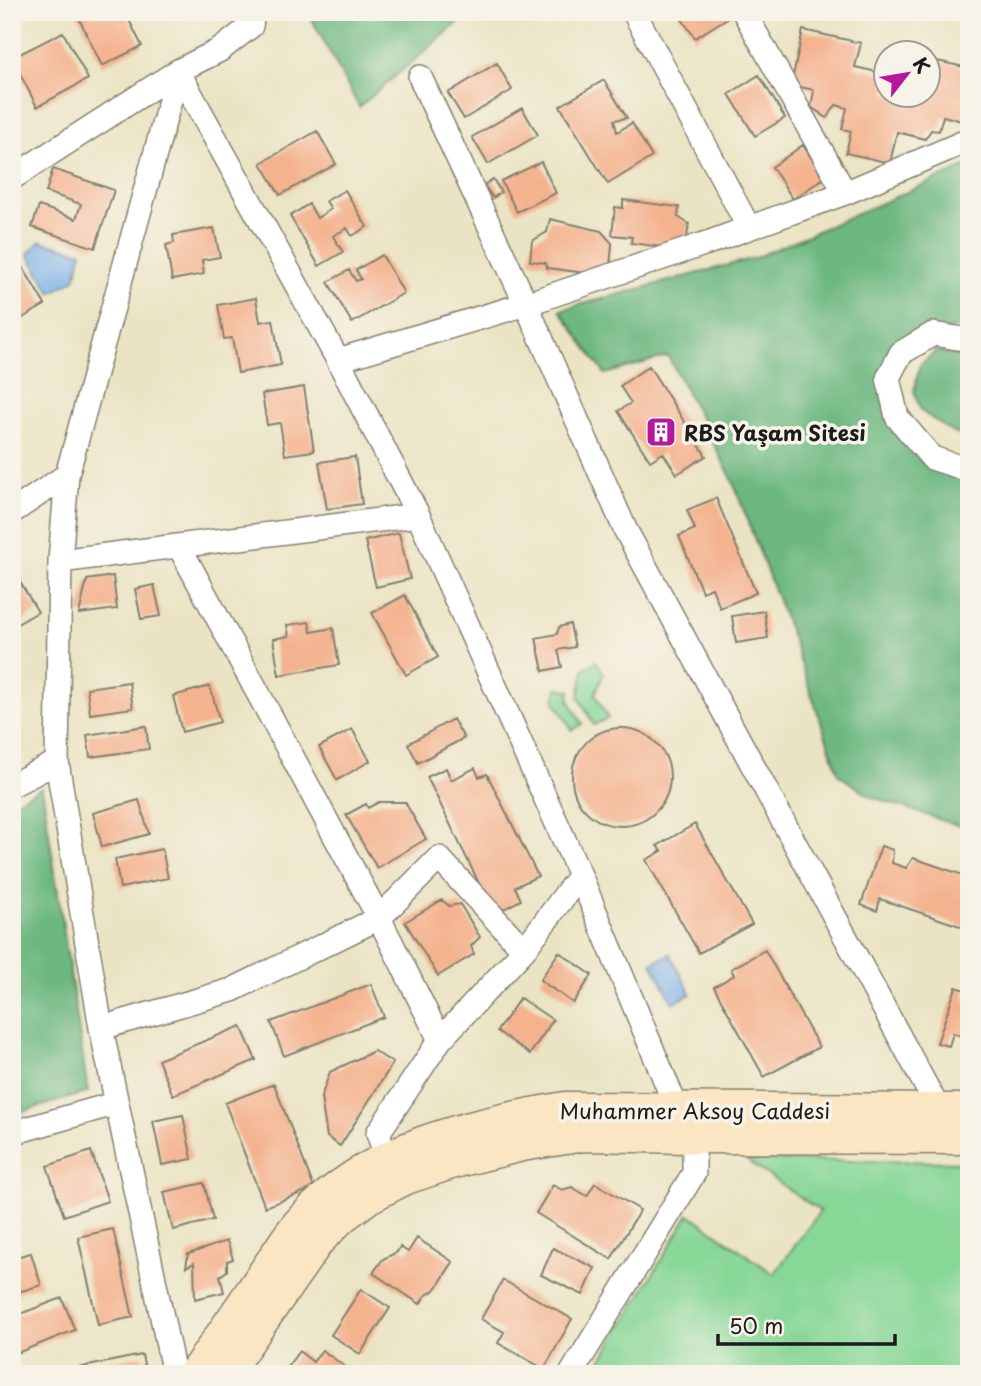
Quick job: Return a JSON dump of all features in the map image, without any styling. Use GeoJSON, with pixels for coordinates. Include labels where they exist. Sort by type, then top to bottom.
{"type":"FeatureCollection","features":[{"type":"Feature","properties":{"kind":"main road","name":"Muhammer Aksoy Caddesi"},"geometry":{"type":"LineString","coordinates":[[225,1374],[318,1241],[342,1217],[369,1197],[391,1171],[456,1132],[565,1108],[954,1110]]}},
{"type":"Feature","properties":{"kind":"main road"},"geometry":{"type":"LineString","coordinates":[[677,1109],[689,1137]]}},
{"type":"Feature","properties":{"kind":"main road","name":"Muhammer Aksoy Caddesi"},"geometry":{"type":"LineString","coordinates":[[194,1374],[300,1222],[335,1189],[391,1171],[454,1162],[522,1145],[584,1135],[969,1138]]}},
{"type":"Feature","properties":{"kind":"street"},"geometry":{"type":"LineString","coordinates":[[12,178],[178,71],[220,50],[251,26],[253,12]]}},
{"type":"Feature","properties":{"kind":"street"},"geometry":{"type":"LineString","coordinates":[[634,12],[749,228]]}},
{"type":"Feature","properties":{"kind":"street"},"geometry":{"type":"LineString","coordinates":[[744,12],[845,193]]}},
{"type":"Feature","properties":{"kind":"street"},"geometry":{"type":"LineString","coordinates":[[178,71],[338,360],[418,515],[580,875],[677,1109]]}},
{"type":"Feature","properties":{"kind":"street"},"geometry":{"type":"LineString","coordinates":[[174,1374],[101,1028],[57,762],[60,561],[67,475],[178,71]]}},
{"type":"Feature","properties":{"kind":"street"},"geometry":{"type":"LineString","coordinates":[[420,77],[526,304],[625,529],[954,1110]]}},
{"type":"Feature","properties":{"kind":"street"},"geometry":{"type":"LineString","coordinates":[[338,360],[526,304],[749,228],[845,193],[969,140]]}},
{"type":"Feature","properties":{"kind":"street"},"geometry":{"type":"LineString","coordinates":[[969,340],[933,334],[901,353],[888,378],[897,417],[932,458],[969,470]]}},
{"type":"Feature","properties":{"kind":"street"},"geometry":{"type":"LineString","coordinates":[[12,512],[67,475]]}},
{"type":"Feature","properties":{"kind":"street"},"geometry":{"type":"LineString","coordinates":[[60,561],[418,515]]}},
{"type":"Feature","properties":{"kind":"street"},"geometry":{"type":"LineString","coordinates":[[179,546],[379,918],[440,1040]]}},
{"type":"Feature","properties":{"kind":"street"},"geometry":{"type":"LineString","coordinates":[[12,785],[57,762]]}},
{"type":"Feature","properties":{"kind":"street"},"geometry":{"type":"LineString","coordinates":[[101,1028],[232,990],[379,918],[439,858],[524,950]]}},
{"type":"Feature","properties":{"kind":"street"},"geometry":{"type":"LineString","coordinates":[[391,1171],[378,1133],[440,1040],[524,950],[580,875]]}},
{"type":"Feature","properties":{"kind":"street"},"geometry":{"type":"LineString","coordinates":[[12,1133],[117,1103]]}},
{"type":"Feature","properties":{"kind":"street"},"geometry":{"type":"LineString","coordinates":[[571,1374],[694,1173],[694,1150],[689,1137]]}},
{"type":"Feature","properties":{"kind":"green space"},"geometry":{"type":"Polygon","coordinates":[[[308,12],[471,12],[359,107],[308,12]]]}},
{"type":"Feature","properties":{"kind":"green space"},"geometry":{"type":"Polygon","coordinates":[[[969,165],[969,325],[933,334],[888,378],[932,458],[969,470],[969,829],[872,797],[839,775],[793,640],[731,477],[668,356],[605,374],[560,310],[755,258],[969,165]]]}},
{"type":"Feature","properties":{"kind":"green space"},"geometry":{"type":"Polygon","coordinates":[[[936,351],[969,357],[969,438],[952,432],[921,411],[914,391],[920,365],[936,351]]]}},
{"type":"Feature","properties":{"kind":"green space"},"geometry":{"type":"Polygon","coordinates":[[[596,661],[604,673],[595,694],[608,718],[594,725],[579,697],[584,669],[596,661]]]}},
{"type":"Feature","properties":{"kind":"green space"},"geometry":{"type":"Polygon","coordinates":[[[557,688],[570,690],[569,700],[582,724],[572,730],[555,702],[557,688]]]}},
{"type":"Feature","properties":{"kind":"green space"},"geometry":{"type":"Polygon","coordinates":[[[42,787],[88,1092],[12,1115],[12,803],[42,787]]]}},
{"type":"Feature","properties":{"kind":"green space"},"geometry":{"type":"Polygon","coordinates":[[[746,1160],[969,1162],[969,1374],[593,1374],[689,1214],[774,1274],[820,1211],[746,1160]]]}},
{"type":"Feature","properties":{"kind":"water"},"geometry":{"type":"Polygon","coordinates":[[[40,241],[82,252],[75,279],[51,293],[28,254],[40,241]]]}},
{"type":"Feature","properties":{"kind":"water"},"geometry":{"type":"Polygon","coordinates":[[[670,954],[691,994],[673,1003],[652,963],[670,954]]]}},
{"type":"Feature","properties":{"kind":"building"},"geometry":{"type":"Polygon","coordinates":[[[76,12],[125,12],[142,46],[102,66],[76,12]]]}},
{"type":"Feature","properties":{"kind":"building"},"geometry":{"type":"Polygon","coordinates":[[[677,12],[737,12],[695,38],[677,12]]]}},
{"type":"Feature","properties":{"kind":"building"},"geometry":{"type":"Polygon","coordinates":[[[803,30],[861,43],[855,67],[872,71],[872,108],[942,108],[942,62],[969,68],[969,91],[962,121],[943,116],[939,131],[931,130],[925,139],[897,132],[890,163],[846,153],[851,131],[842,129],[847,108],[836,105],[827,118],[811,107],[814,90],[791,85],[803,30]]]}},
{"type":"Feature","properties":{"kind":"building"},"geometry":{"type":"Polygon","coordinates":[[[63,32],[88,79],[37,107],[12,58],[63,32]]]}},
{"type":"Feature","properties":{"kind":"building"},"geometry":{"type":"Polygon","coordinates":[[[497,63],[512,90],[464,119],[448,93],[497,63]]]}},
{"type":"Feature","properties":{"kind":"building"},"geometry":{"type":"Polygon","coordinates":[[[759,75],[785,118],[755,136],[729,94],[759,75]]]}},
{"type":"Feature","properties":{"kind":"building"},"geometry":{"type":"Polygon","coordinates":[[[604,80],[627,118],[614,120],[617,132],[632,123],[652,157],[608,184],[560,106],[604,80]]]}},
{"type":"Feature","properties":{"kind":"building"},"geometry":{"type":"Polygon","coordinates":[[[522,108],[538,135],[488,164],[472,137],[522,108]]]}},
{"type":"Feature","properties":{"kind":"building"},"geometry":{"type":"Polygon","coordinates":[[[317,131],[336,164],[280,195],[261,163],[317,131]]]}},
{"type":"Feature","properties":{"kind":"building"},"geometry":{"type":"Polygon","coordinates":[[[803,145],[824,178],[793,199],[772,167],[803,145]]]}},
{"type":"Feature","properties":{"kind":"building"},"geometry":{"type":"Polygon","coordinates":[[[541,162],[556,193],[517,212],[501,181],[541,162]]]}},
{"type":"Feature","properties":{"kind":"building"},"geometry":{"type":"Polygon","coordinates":[[[53,169],[114,190],[95,248],[32,227],[39,206],[76,219],[81,204],[46,192],[53,169]]]}},
{"type":"Feature","properties":{"kind":"building"},"geometry":{"type":"Polygon","coordinates":[[[493,179],[501,192],[493,198],[484,185],[493,179]]]}},
{"type":"Feature","properties":{"kind":"building"},"geometry":{"type":"Polygon","coordinates":[[[345,190],[367,227],[352,236],[347,228],[333,236],[343,252],[319,266],[290,216],[309,204],[317,218],[331,209],[326,201],[345,190]]]}},
{"type":"Feature","properties":{"kind":"building"},"geometry":{"type":"Polygon","coordinates":[[[623,200],[679,207],[678,217],[689,224],[685,250],[631,243],[632,237],[612,235],[615,207],[623,208],[623,200]]]}},
{"type":"Feature","properties":{"kind":"building"},"geometry":{"type":"Polygon","coordinates":[[[550,219],[601,231],[612,243],[610,268],[594,274],[547,268],[546,263],[530,261],[532,241],[547,232],[550,219]]]}},
{"type":"Feature","properties":{"kind":"building"},"geometry":{"type":"Polygon","coordinates":[[[214,228],[220,257],[202,260],[204,274],[172,280],[166,245],[174,243],[173,235],[214,228]]]}},
{"type":"Feature","properties":{"kind":"building"},"geometry":{"type":"Polygon","coordinates":[[[14,252],[45,305],[12,324],[12,304],[19,299],[12,287],[14,252]]]}},
{"type":"Feature","properties":{"kind":"building"},"geometry":{"type":"Polygon","coordinates":[[[382,255],[404,293],[352,323],[328,282],[349,270],[356,281],[361,279],[356,270],[382,255]]]}},
{"type":"Feature","properties":{"kind":"building"},"geometry":{"type":"Polygon","coordinates":[[[256,298],[260,322],[273,320],[281,365],[238,373],[232,338],[224,339],[218,305],[256,298]]]}},
{"type":"Feature","properties":{"kind":"building","name":"RBS Yaşam Sitesi"},"geometry":{"type":"Polygon","coordinates":[[[649,366],[706,456],[677,474],[663,453],[650,461],[618,411],[631,403],[620,386],[649,366]]]}},
{"type":"Feature","properties":{"kind":"building"},"geometry":{"type":"Polygon","coordinates":[[[304,387],[314,451],[285,455],[280,423],[267,425],[262,394],[304,387]]]}},
{"type":"Feature","properties":{"kind":"building"},"geometry":{"type":"Polygon","coordinates":[[[355,457],[362,504],[327,509],[319,462],[355,457]]]}},
{"type":"Feature","properties":{"kind":"building","name":"RBS Yaşam Sitesi"},"geometry":{"type":"Polygon","coordinates":[[[716,498],[756,593],[720,608],[712,588],[702,592],[679,536],[695,529],[687,510],[716,498]]]}},
{"type":"Feature","properties":{"kind":"building"},"geometry":{"type":"Polygon","coordinates":[[[399,533],[410,579],[376,587],[365,541],[399,533]]]}},
{"type":"Feature","properties":{"kind":"building"},"geometry":{"type":"Polygon","coordinates":[[[12,569],[38,612],[12,627],[12,569]]]}},
{"type":"Feature","properties":{"kind":"building"},"geometry":{"type":"Polygon","coordinates":[[[113,576],[117,609],[79,614],[87,580],[113,576]]]}},
{"type":"Feature","properties":{"kind":"building"},"geometry":{"type":"Polygon","coordinates":[[[154,585],[161,616],[141,619],[135,589],[154,585]]]}},
{"type":"Feature","properties":{"kind":"building"},"geometry":{"type":"Polygon","coordinates":[[[405,595],[438,657],[406,675],[372,613],[405,595]]]}},
{"type":"Feature","properties":{"kind":"building"},"geometry":{"type":"Polygon","coordinates":[[[764,611],[768,638],[736,643],[732,616],[764,611]]]}},
{"type":"Feature","properties":{"kind":"building"},"geometry":{"type":"Polygon","coordinates":[[[309,622],[311,632],[333,628],[339,665],[279,675],[273,639],[289,636],[287,625],[309,622]]]}},
{"type":"Feature","properties":{"kind":"building"},"geometry":{"type":"Polygon","coordinates":[[[570,624],[575,647],[558,650],[562,667],[543,671],[536,638],[557,634],[559,627],[570,624]]]}},
{"type":"Feature","properties":{"kind":"building"},"geometry":{"type":"Polygon","coordinates":[[[129,682],[133,708],[90,714],[87,688],[129,682]]]}},
{"type":"Feature","properties":{"kind":"building"},"geometry":{"type":"Polygon","coordinates":[[[210,686],[220,722],[182,732],[173,696],[210,686]]]}},
{"type":"Feature","properties":{"kind":"building"},"geometry":{"type":"Polygon","coordinates":[[[453,719],[464,738],[418,763],[408,744],[453,719]]]}},
{"type":"Feature","properties":{"kind":"building"},"geometry":{"type":"Polygon","coordinates":[[[146,726],[149,749],[90,757],[87,735],[146,726]]]}},
{"type":"Feature","properties":{"kind":"building"},"geometry":{"type":"Polygon","coordinates":[[[621,728],[640,732],[656,742],[666,758],[670,777],[666,796],[656,812],[640,822],[621,826],[602,822],[586,812],[576,796],[572,777],[576,758],[586,742],[602,732],[621,728]]]}},
{"type":"Feature","properties":{"kind":"building"},"geometry":{"type":"Polygon","coordinates":[[[352,729],[370,761],[337,780],[319,747],[352,729]]]}},
{"type":"Feature","properties":{"kind":"building"},"geometry":{"type":"Polygon","coordinates":[[[446,768],[451,780],[475,768],[479,777],[487,774],[538,876],[515,887],[521,900],[494,914],[427,777],[446,768]]]}},
{"type":"Feature","properties":{"kind":"building"},"geometry":{"type":"Polygon","coordinates":[[[139,800],[149,834],[102,847],[93,813],[139,800]]]}},
{"type":"Feature","properties":{"kind":"building"},"geometry":{"type":"Polygon","coordinates":[[[379,802],[405,802],[426,839],[377,868],[346,815],[366,804],[368,808],[379,802]]]}},
{"type":"Feature","properties":{"kind":"building"},"geometry":{"type":"Polygon","coordinates":[[[695,824],[752,924],[699,953],[646,860],[662,851],[657,846],[695,824]]]}},
{"type":"Feature","properties":{"kind":"building"},"geometry":{"type":"Polygon","coordinates":[[[881,846],[893,850],[892,863],[906,868],[913,858],[969,877],[966,892],[969,893],[969,929],[880,899],[877,911],[861,905],[881,846]]]}},
{"type":"Feature","properties":{"kind":"building"},"geometry":{"type":"Polygon","coordinates":[[[162,849],[168,878],[120,888],[115,859],[162,849]]]}},
{"type":"Feature","properties":{"kind":"building"},"geometry":{"type":"Polygon","coordinates":[[[442,900],[449,906],[460,904],[480,937],[471,946],[474,954],[438,976],[405,922],[442,900]]]}},
{"type":"Feature","properties":{"kind":"building"},"geometry":{"type":"Polygon","coordinates":[[[765,950],[819,1047],[764,1077],[714,987],[734,975],[731,969],[765,950]]]}},
{"type":"Feature","properties":{"kind":"building"},"geometry":{"type":"Polygon","coordinates":[[[559,952],[592,975],[573,1003],[540,980],[559,952]]]}},
{"type":"Feature","properties":{"kind":"building"},"geometry":{"type":"Polygon","coordinates":[[[371,984],[384,1017],[284,1056],[271,1022],[371,984]]]}},
{"type":"Feature","properties":{"kind":"building"},"geometry":{"type":"Polygon","coordinates":[[[956,987],[965,990],[966,1002],[969,1003],[969,1038],[953,1033],[949,1046],[937,1043],[956,987]]]}},
{"type":"Feature","properties":{"kind":"building"},"geometry":{"type":"Polygon","coordinates":[[[520,998],[553,1020],[530,1054],[497,1031],[520,998]]]}},
{"type":"Feature","properties":{"kind":"building"},"geometry":{"type":"Polygon","coordinates":[[[241,1026],[256,1060],[173,1095],[158,1060],[241,1026]]]}},
{"type":"Feature","properties":{"kind":"building"},"geometry":{"type":"Polygon","coordinates":[[[374,1051],[393,1063],[340,1146],[327,1137],[321,1097],[330,1072],[374,1051]]]}},
{"type":"Feature","properties":{"kind":"building"},"geometry":{"type":"Polygon","coordinates":[[[274,1084],[314,1188],[265,1207],[225,1103],[274,1084]]]}},
{"type":"Feature","properties":{"kind":"building"},"geometry":{"type":"Polygon","coordinates":[[[183,1115],[192,1159],[162,1165],[153,1121],[183,1115]]]}},
{"type":"Feature","properties":{"kind":"building"},"geometry":{"type":"Polygon","coordinates":[[[91,1151],[108,1201],[64,1216],[47,1166],[91,1151]]]}},
{"type":"Feature","properties":{"kind":"building"},"geometry":{"type":"Polygon","coordinates":[[[204,1183],[213,1220],[173,1230],[164,1192],[204,1183]]]}},
{"type":"Feature","properties":{"kind":"building"},"geometry":{"type":"Polygon","coordinates":[[[595,1183],[640,1210],[611,1259],[536,1213],[553,1185],[562,1190],[572,1187],[587,1196],[595,1183]]]}},
{"type":"Feature","properties":{"kind":"building"},"geometry":{"type":"Polygon","coordinates":[[[113,1229],[133,1317],[98,1325],[78,1237],[113,1229]]]}},
{"type":"Feature","properties":{"kind":"building"},"geometry":{"type":"Polygon","coordinates":[[[417,1238],[453,1262],[435,1290],[425,1296],[420,1304],[373,1273],[383,1259],[397,1252],[400,1247],[408,1252],[417,1238]]]}},
{"type":"Feature","properties":{"kind":"building"},"geometry":{"type":"Polygon","coordinates":[[[227,1241],[233,1259],[227,1261],[227,1271],[220,1276],[224,1292],[195,1299],[194,1263],[186,1267],[188,1254],[227,1241]]]}},
{"type":"Feature","properties":{"kind":"building"},"geometry":{"type":"Polygon","coordinates":[[[553,1248],[595,1268],[583,1295],[541,1275],[553,1248]]]}},
{"type":"Feature","properties":{"kind":"building"},"geometry":{"type":"Polygon","coordinates":[[[31,1253],[41,1285],[12,1294],[12,1258],[31,1253]]]}},
{"type":"Feature","properties":{"kind":"building"},"geometry":{"type":"Polygon","coordinates":[[[503,1280],[572,1319],[544,1369],[498,1343],[504,1332],[481,1319],[503,1280]]]}},
{"type":"Feature","properties":{"kind":"building"},"geometry":{"type":"Polygon","coordinates":[[[361,1289],[390,1308],[360,1354],[331,1335],[361,1289]]]}},
{"type":"Feature","properties":{"kind":"building"},"geometry":{"type":"Polygon","coordinates":[[[62,1298],[75,1330],[12,1355],[12,1317],[62,1298]]]}},
{"type":"Feature","properties":{"kind":"building"},"geometry":{"type":"Polygon","coordinates":[[[322,1350],[355,1374],[282,1374],[299,1351],[313,1362],[322,1350]]]}},
{"type":"Feature","properties":{"kind":"building"},"geometry":{"type":"Polygon","coordinates":[[[142,1355],[146,1374],[64,1374],[63,1371],[142,1355]]]}},
{"type":"Feature","properties":{"kind":"place","name":"RBS Yaşam Sitesi"},"geometry":{"type":"Point","coordinates":[661,432]}}]}
